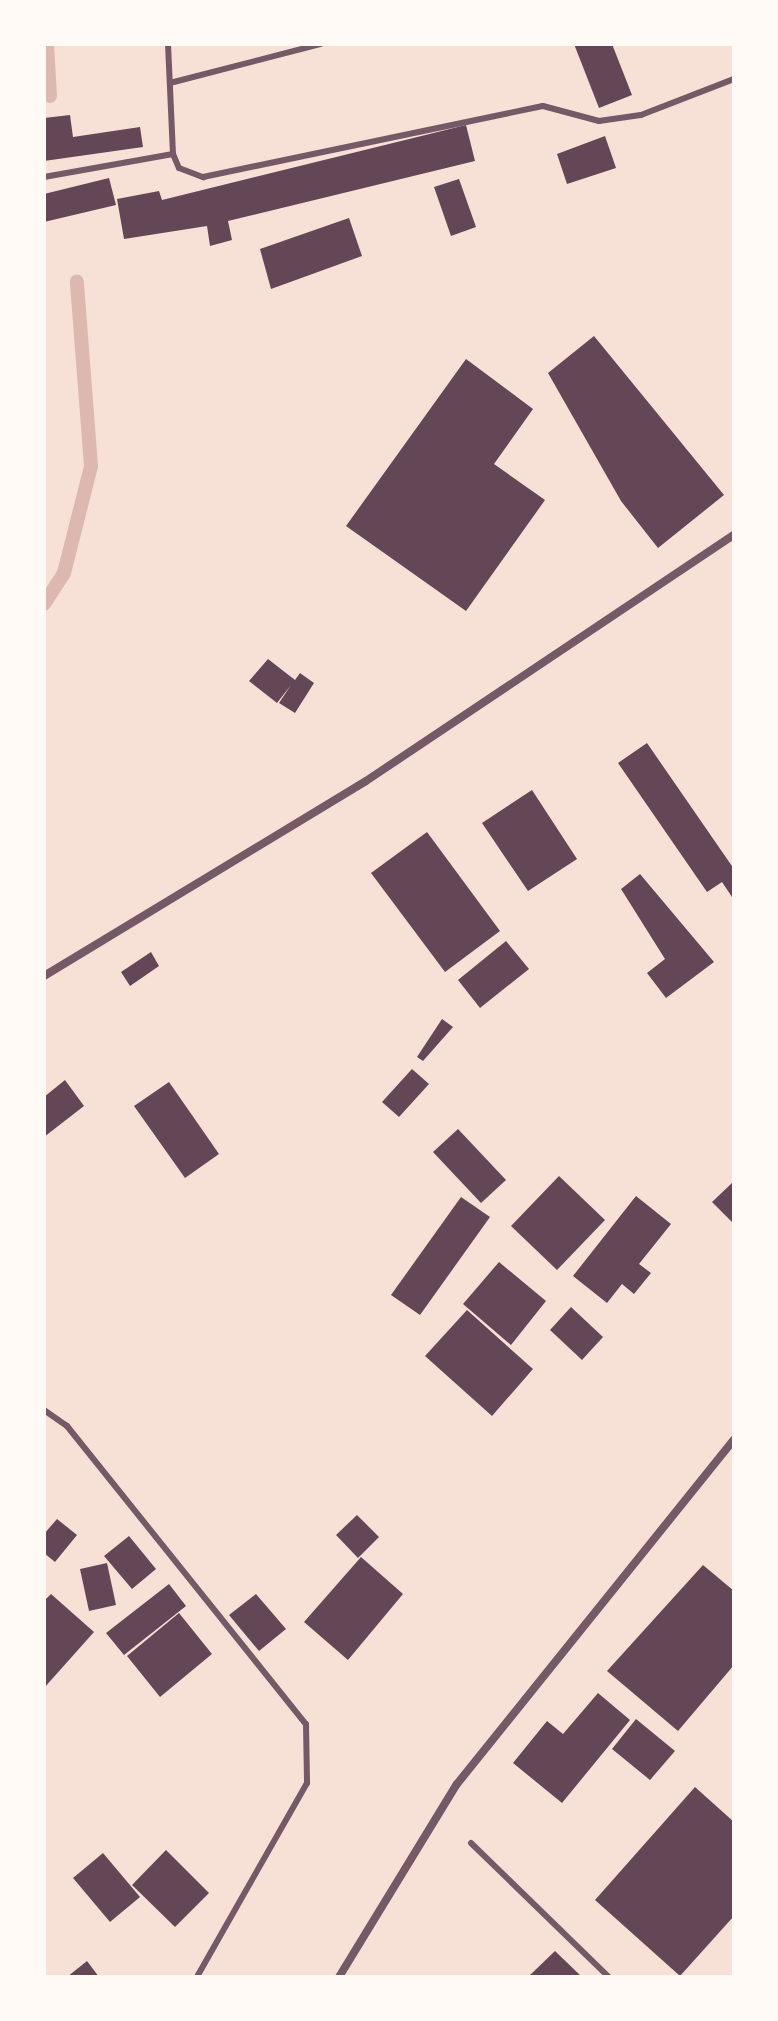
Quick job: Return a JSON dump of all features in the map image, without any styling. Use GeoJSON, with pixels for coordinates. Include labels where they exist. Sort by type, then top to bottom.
{"type":"FeatureCollection","features":[{"type":"Feature","properties":{"kind":"street"},"geometry":{"type":"LineString","coordinates":[[44,976],[366,781],[734,535]]}},
{"type":"Feature","properties":{"kind":"street"},"geometry":{"type":"LineString","coordinates":[[339,1977],[457,1784],[734,1439]]}},
{"type":"Feature","properties":{"kind":"lane"},"geometry":{"type":"LineString","coordinates":[[168,44],[173,154],[179,168],[203,177],[543,106],[599,121],[641,115],[734,79]]}},
{"type":"Feature","properties":{"kind":"lane"},"geometry":{"type":"LineString","coordinates":[[170,83],[321,44]]}},
{"type":"Feature","properties":{"kind":"lane"},"geometry":{"type":"LineString","coordinates":[[44,177],[173,154]]}},
{"type":"Feature","properties":{"kind":"lane"},"geometry":{"type":"LineString","coordinates":[[44,1410],[67,1426],[306,1724],[307,1783],[197,1977]]}},
{"type":"Feature","properties":{"kind":"lane"},"geometry":{"type":"LineString","coordinates":[[471,1843],[609,1977]]}},
{"type":"Feature","properties":{"kind":"building"},"geometry":{"type":"Polygon","coordinates":[[[574,44],[612,44],[632,95],[599,108],[574,44]]]}},
{"type":"Feature","properties":{"kind":"building"},"geometry":{"type":"Polygon","coordinates":[[[70,115],[73,137],[140,127],[143,147],[44,161],[44,118],[70,115]]]}},
{"type":"Feature","properties":{"kind":"building"},"geometry":{"type":"Polygon","coordinates":[[[466,125],[475,161],[228,221],[232,240],[210,246],[207,226],[124,239],[117,199],[159,191],[162,200],[466,125]]]}},
{"type":"Feature","properties":{"kind":"building"},"geometry":{"type":"Polygon","coordinates":[[[605,136],[616,168],[567,184],[557,154],[605,136]]]}},
{"type":"Feature","properties":{"kind":"building"},"geometry":{"type":"Polygon","coordinates":[[[109,178],[116,205],[44,222],[44,194],[109,178]]]}},
{"type":"Feature","properties":{"kind":"building"},"geometry":{"type":"Polygon","coordinates":[[[459,179],[476,227],[451,236],[434,187],[459,179]]]}},
{"type":"Feature","properties":{"kind":"building"},"geometry":{"type":"Polygon","coordinates":[[[349,218],[362,256],[271,289],[260,249],[349,218]]]}},
{"type":"Feature","properties":{"kind":"building"},"geometry":{"type":"Polygon","coordinates":[[[594,336],[724,495],[658,548],[621,501],[548,373],[594,336]]]}},
{"type":"Feature","properties":{"kind":"building"},"geometry":{"type":"Polygon","coordinates":[[[466,359],[533,409],[494,464],[545,500],[466,611],[346,526],[466,359]]]}},
{"type":"Feature","properties":{"kind":"building"},"geometry":{"type":"Polygon","coordinates":[[[268,659],[295,680],[300,673],[314,683],[295,713],[279,703],[291,685],[277,703],[249,681],[268,659]]]}},
{"type":"Feature","properties":{"kind":"building"},"geometry":{"type":"Polygon","coordinates":[[[647,743],[734,869],[734,900],[722,882],[707,892],[618,763],[647,743]]]}},
{"type":"Feature","properties":{"kind":"building"},"geometry":{"type":"Polygon","coordinates":[[[532,790],[577,859],[528,891],[482,823],[532,790]]]}},
{"type":"Feature","properties":{"kind":"building"},"geometry":{"type":"Polygon","coordinates":[[[427,832],[500,931],[445,972],[371,873],[427,832]]]}},
{"type":"Feature","properties":{"kind":"building"},"geometry":{"type":"Polygon","coordinates":[[[640,874],[714,962],[666,998],[647,973],[665,959],[621,889],[640,874]]]}},
{"type":"Feature","properties":{"kind":"building"},"geometry":{"type":"Polygon","coordinates":[[[506,941],[529,969],[480,1008],[458,980],[506,941]]]}},
{"type":"Feature","properties":{"kind":"building"},"geometry":{"type":"Polygon","coordinates":[[[151,952],[159,966],[130,986],[121,972],[151,952]]]}},
{"type":"Feature","properties":{"kind":"building"},"geometry":{"type":"Polygon","coordinates":[[[442,1019],[453,1027],[423,1061],[417,1057],[442,1019]]]}},
{"type":"Feature","properties":{"kind":"building"},"geometry":{"type":"Polygon","coordinates":[[[412,1069],[429,1084],[399,1117],[382,1102],[412,1069]]]}},
{"type":"Feature","properties":{"kind":"building"},"geometry":{"type":"Polygon","coordinates":[[[65,1080],[84,1106],[44,1137],[44,1097],[65,1080]]]}},
{"type":"Feature","properties":{"kind":"building"},"geometry":{"type":"Polygon","coordinates":[[[169,1082],[219,1154],[185,1178],[134,1106],[169,1082]]]}},
{"type":"Feature","properties":{"kind":"building"},"geometry":{"type":"Polygon","coordinates":[[[458,1129],[506,1180],[481,1203],[433,1152],[458,1129]]]}},
{"type":"Feature","properties":{"kind":"building"},"geometry":{"type":"Polygon","coordinates":[[[559,1176],[605,1220],[557,1270],[511,1226],[559,1176]]]}},
{"type":"Feature","properties":{"kind":"building"},"geometry":{"type":"Polygon","coordinates":[[[734,1184],[734,1224],[712,1202],[734,1184]]]}},
{"type":"Feature","properties":{"kind":"building"},"geometry":{"type":"Polygon","coordinates":[[[636,1196],[671,1224],[639,1264],[651,1273],[634,1294],[622,1284],[607,1303],[573,1276],[636,1196]]]}},
{"type":"Feature","properties":{"kind":"building"},"geometry":{"type":"Polygon","coordinates":[[[461,1197],[490,1217],[420,1315],[391,1295],[461,1197]]]}},
{"type":"Feature","properties":{"kind":"building"},"geometry":{"type":"Polygon","coordinates":[[[499,1262],[546,1301],[511,1345],[463,1304],[499,1262]]]}},
{"type":"Feature","properties":{"kind":"building"},"geometry":{"type":"Polygon","coordinates":[[[571,1307],[603,1337],[582,1360],[550,1330],[571,1307]]]}},
{"type":"Feature","properties":{"kind":"building"},"geometry":{"type":"Polygon","coordinates":[[[467,1310],[533,1369],[492,1416],[425,1356],[467,1310]]]}},
{"type":"Feature","properties":{"kind":"building"},"geometry":{"type":"Polygon","coordinates":[[[357,1515],[379,1537],[358,1558],[336,1535],[357,1515]]]}},
{"type":"Feature","properties":{"kind":"building"},"geometry":{"type":"Polygon","coordinates":[[[57,1519],[77,1535],[55,1562],[44,1553],[44,1534],[57,1519]]]}},
{"type":"Feature","properties":{"kind":"building"},"geometry":{"type":"Polygon","coordinates":[[[129,1536],[156,1569],[132,1589],[104,1556],[129,1536]]]}},
{"type":"Feature","properties":{"kind":"building"},"geometry":{"type":"Polygon","coordinates":[[[361,1557],[403,1594],[348,1660],[304,1622],[361,1557]]]}},
{"type":"Feature","properties":{"kind":"building"},"geometry":{"type":"Polygon","coordinates":[[[107,1563],[116,1605],[89,1611],[80,1569],[107,1563]]]}},
{"type":"Feature","properties":{"kind":"building"},"geometry":{"type":"Polygon","coordinates":[[[703,1565],[734,1591],[734,1665],[678,1731],[607,1671],[703,1565]]]}},
{"type":"Feature","properties":{"kind":"building"},"geometry":{"type":"Polygon","coordinates":[[[169,1584],[186,1606],[124,1655],[106,1633],[169,1584]]]}},
{"type":"Feature","properties":{"kind":"building"},"geometry":{"type":"Polygon","coordinates":[[[51,1594],[94,1632],[44,1688],[44,1601],[51,1594]]]}},
{"type":"Feature","properties":{"kind":"building"},"geometry":{"type":"Polygon","coordinates":[[[256,1594],[286,1629],[259,1651],[229,1615],[256,1594]]]}},
{"type":"Feature","properties":{"kind":"building"},"geometry":{"type":"Polygon","coordinates":[[[179,1613],[212,1654],[160,1697],[127,1656],[179,1613]]]}},
{"type":"Feature","properties":{"kind":"building"},"geometry":{"type":"Polygon","coordinates":[[[598,1693],[630,1720],[562,1803],[513,1763],[547,1721],[563,1734],[598,1693]]]}},
{"type":"Feature","properties":{"kind":"building"},"geometry":{"type":"Polygon","coordinates":[[[636,1719],[675,1751],[650,1780],[612,1749],[636,1719]]]}},
{"type":"Feature","properties":{"kind":"building"},"geometry":{"type":"Polygon","coordinates":[[[695,1787],[734,1822],[734,1916],[680,1976],[595,1900],[695,1787]]]}},
{"type":"Feature","properties":{"kind":"building"},"geometry":{"type":"Polygon","coordinates":[[[166,1850],[209,1893],[175,1927],[132,1885],[166,1850]]]}},
{"type":"Feature","properties":{"kind":"building"},"geometry":{"type":"Polygon","coordinates":[[[103,1853],[140,1897],[110,1922],[73,1878],[103,1853]]]}},
{"type":"Feature","properties":{"kind":"building"},"geometry":{"type":"Polygon","coordinates":[[[555,1951],[582,1977],[528,1977],[555,1951]]]}},
{"type":"Feature","properties":{"kind":"building"},"geometry":{"type":"Polygon","coordinates":[[[87,1961],[99,1977],[67,1977],[87,1961]]]}},
{"type":"Feature","properties":{"kind":"waterway"},"geometry":{"type":"LineString","coordinates":[[47,44],[50,96]]}},
{"type":"Feature","properties":{"kind":"waterway"},"geometry":{"type":"LineString","coordinates":[[44,604],[64,573],[91,466],[77,282]]}}]}
